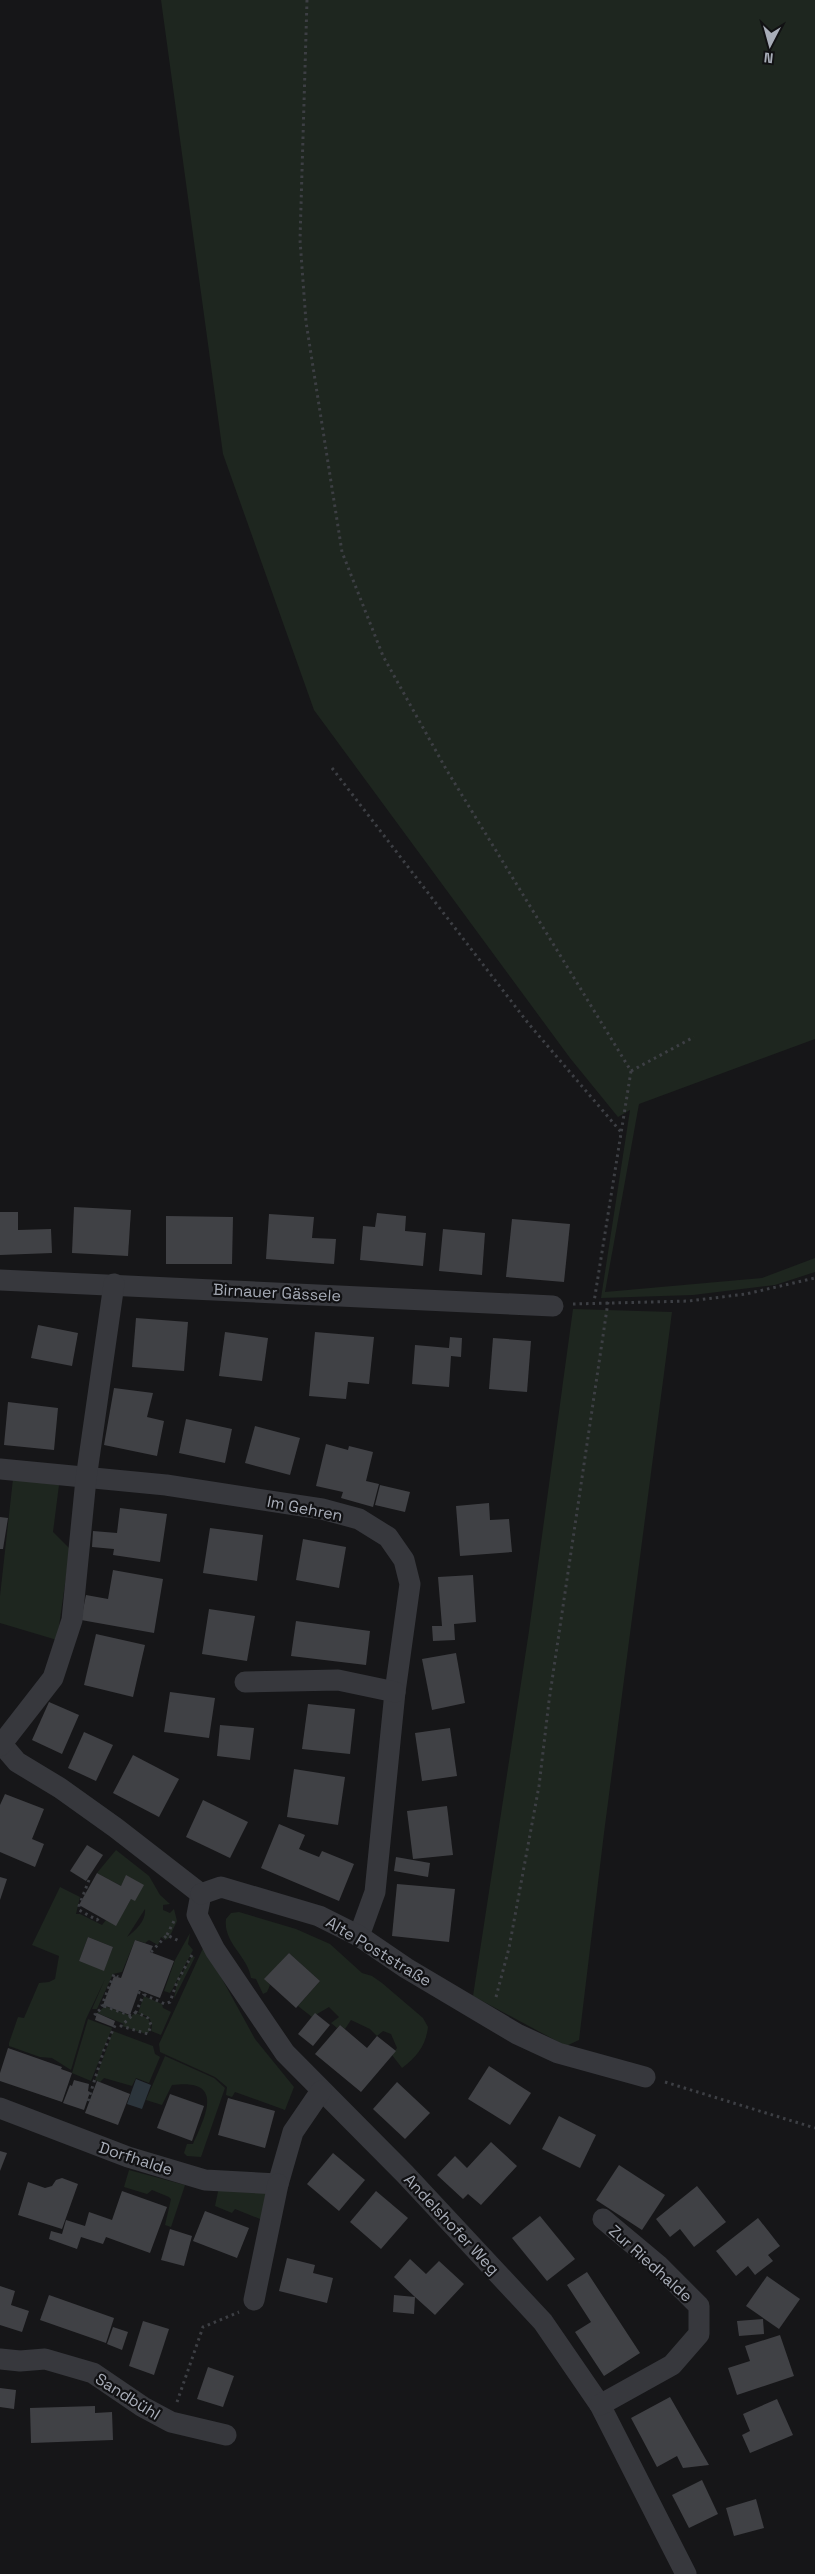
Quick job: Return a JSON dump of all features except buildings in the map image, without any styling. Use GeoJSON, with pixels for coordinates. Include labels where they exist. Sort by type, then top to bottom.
{"type":"FeatureCollection","features":[{"type":"Feature","properties":{"kind":"street","name":"Birnauer Gässele"},"geometry":{"type":"LineString","coordinates":[[0,1280],[553,1306]]}},
{"type":"Feature","properties":{"kind":"street"},"geometry":{"type":"LineString","coordinates":[[114,1284],[86,1478],[72,1620],[53,1678],[0,1744],[17,1762],[60,1788],[116,1828],[201,1894]]}},
{"type":"Feature","properties":{"kind":"street","name":"Im Gehren"},"geometry":{"type":"LineString","coordinates":[[0,1468],[166,1486],[322,1509],[359,1520],[388,1537],[404,1560],[410,1584],[395,1692],[375,1892],[359,1936]]}},
{"type":"Feature","properties":{"kind":"street"},"geometry":{"type":"LineString","coordinates":[[244,1682],[338,1680],[395,1692]]}},
{"type":"Feature","properties":{"kind":"street","name":"Alte Poststraße"},"geometry":{"type":"LineString","coordinates":[[201,1894],[221,1887],[319,1916],[359,1936],[406,1968],[488,2015],[517,2034],[558,2053],[645,2077]]}},
{"type":"Feature","properties":{"kind":"street","name":"Andelshofer Weg"},"geometry":{"type":"LineString","coordinates":[[201,1894],[197,1915],[215,1950],[285,2053],[424,2194],[543,2322],[600,2405],[686,2574]]}},
{"type":"Feature","properties":{"kind":"street"},"geometry":{"type":"LineString","coordinates":[[254,2300],[278,2184],[293,2132],[321,2091]]}},
{"type":"Feature","properties":{"kind":"street","name":"Dorfhalde"},"geometry":{"type":"LineString","coordinates":[[0,2108],[128,2157],[205,2180],[278,2184]]}},
{"type":"Feature","properties":{"kind":"street","name":"Zur Riedhalde"},"geometry":{"type":"LineString","coordinates":[[600,2405],[672,2365],[699,2334],[699,2306],[658,2265],[603,2219]]}},
{"type":"Feature","properties":{"kind":"street","name":"Sandbühl"},"geometry":{"type":"LineString","coordinates":[[0,2359],[20,2362],[45,2360],[93,2373],[143,2407],[171,2422],[226,2436]]}},
{"type":"Feature","properties":{"kind":"path"},"geometry":{"type":"LineString","coordinates":[[307,0],[300,240],[306,322],[342,552],[388,665],[446,769],[631,1071],[594,1302],[689,1301],[746,1294],[815,1278]]}},
{"type":"Feature","properties":{"kind":"path"},"geometry":{"type":"LineString","coordinates":[[332,768],[528,1023],[622,1132]]}},
{"type":"Feature","properties":{"kind":"path"},"geometry":{"type":"LineString","coordinates":[[631,1071],[694,1037]]}},
{"type":"Feature","properties":{"kind":"path"},"geometry":{"type":"LineString","coordinates":[[488,2015],[509,1948],[539,1786],[549,1701],[608,1302]]}},
{"type":"Feature","properties":{"kind":"path"},"geometry":{"type":"LineString","coordinates":[[89,1880],[78,1906],[79,1910],[97,1920],[100,1917]]}},
{"type":"Feature","properties":{"kind":"path"},"geometry":{"type":"LineString","coordinates":[[151,1952],[167,1934],[175,1919]]}},
{"type":"Feature","properties":{"kind":"path"},"geometry":{"type":"LineString","coordinates":[[136,2012],[148,2018],[151,2025],[151,2034],[121,2026],[136,2012],[142,1993],[160,1999],[160,2001],[170,2002],[176,1982],[205,1931]]}},
{"type":"Feature","properties":{"kind":"path"},"geometry":{"type":"LineString","coordinates":[[167,1934],[179,1941]]}},
{"type":"Feature","properties":{"kind":"path"},"geometry":{"type":"LineString","coordinates":[[104,2006],[102,2005],[114,1974],[118,1977]]}},
{"type":"Feature","properties":{"kind":"path"},"geometry":{"type":"LineString","coordinates":[[97,2015],[95,2014],[104,2006]]}},
{"type":"Feature","properties":{"kind":"path"},"geometry":{"type":"LineString","coordinates":[[104,2006],[132,2016]]}},
{"type":"Feature","properties":{"kind":"path"},"geometry":{"type":"LineString","coordinates":[[88,2101],[104,2050],[116,2023],[124,2024]]}},
{"type":"Feature","properties":{"kind":"path"},"geometry":{"type":"LineString","coordinates":[[645,2077],[696,2089],[815,2128]]}},
{"type":"Feature","properties":{"kind":"path"},"geometry":{"type":"LineString","coordinates":[[171,2422],[202,2327],[245,2310],[254,2300]]}},
{"type":"Feature","properties":{"kind":"shaded area"},"geometry":{"type":"Polygon","coordinates":[[[161,0],[815,0],[815,1039],[639,1104],[605,1292],[762,1278],[815,1258],[815,1272],[775,1285],[693,1295],[601,1298],[630,1110],[618,1117],[570,1058],[314,710],[223,454],[161,0]]]}},
{"type":"Feature","properties":{"kind":"shaded area"},"geometry":{"type":"Polygon","coordinates":[[[573,1309],[672,1312],[579,2040],[566,2046],[473,1996],[529,1631],[573,1309]]]}},
{"type":"Feature","properties":{"kind":"shaded area"},"geometry":{"type":"Polygon","coordinates":[[[13,1479],[59,1485],[53,1532],[70,1549],[57,1640],[0,1623],[0,1596],[13,1479]]]}},
{"type":"Feature","properties":{"kind":"shaded area"},"geometry":{"type":"Polygon","coordinates":[[[116,1850],[149,1876],[160,1895],[170,1904],[163,1905],[163,1910],[170,1913],[174,1909],[177,1921],[169,1938],[165,1940],[161,1937],[158,1945],[149,1940],[145,1943],[135,1940],[122,1972],[113,1974],[97,2009],[92,2009],[105,1979],[86,2019],[71,2070],[52,2058],[40,2057],[9,2046],[9,2043],[18,2017],[24,2018],[39,1983],[55,1979],[59,1956],[32,1945],[60,1887],[80,1897],[76,1914],[80,1914],[102,1925],[106,1920],[116,1925],[131,1899],[127,1876],[121,1886],[97,1873],[116,1850]],[[145,1909],[127,1937],[142,1921],[145,1909]],[[88,1937],[79,1961],[104,1970],[113,1947],[88,1937]]]}},
{"type":"Feature","properties":{"kind":"shaded area"},"geometry":{"type":"Polygon","coordinates":[[[239,1912],[296,1929],[330,1944],[362,1973],[372,1976],[382,1983],[423,2018],[428,2027],[423,2045],[416,2055],[402,2068],[392,2055],[397,2048],[391,2034],[383,2031],[377,2036],[370,2029],[351,2020],[345,2029],[340,2025],[337,2028],[331,2023],[339,2017],[329,2007],[312,2017],[298,2006],[320,1981],[289,1953],[265,1979],[270,1985],[267,1992],[263,1994],[256,1979],[251,1978],[249,1970],[228,1935],[226,1919],[231,1913],[239,1912]]]}},
{"type":"Feature","properties":{"kind":"shaded area"},"geometry":{"type":"Polygon","coordinates":[[[190,1933],[188,1944],[193,1950],[170,1993],[164,1991],[175,1960],[190,1933]]]}},
{"type":"Feature","properties":{"kind":"shaded area"},"geometry":{"type":"Polygon","coordinates":[[[204,1946],[255,2039],[294,2087],[285,2110],[235,2092],[232,2097],[226,2095],[227,2087],[215,2077],[160,2052],[159,2044],[204,1946]]]}},
{"type":"Feature","properties":{"kind":"shaded area"},"geometry":{"type":"Polygon","coordinates":[[[192,1956],[195,1957],[174,1999],[177,1982],[192,1956]]]}},
{"type":"Feature","properties":{"kind":"shaded area"},"geometry":{"type":"Polygon","coordinates":[[[144,1996],[162,2004],[163,2008],[171,2012],[161,2035],[151,2031],[152,2025],[149,2017],[138,2013],[144,1996]]]}},
{"type":"Feature","properties":{"kind":"shaded area"},"geometry":{"type":"Polygon","coordinates":[[[105,2006],[131,2016],[136,2013],[148,2018],[151,2025],[149,2032],[146,2034],[122,2026],[124,2024],[97,2013],[105,2006]]]}},
{"type":"Feature","properties":{"kind":"shaded area"},"geometry":{"type":"Polygon","coordinates":[[[88,2019],[112,2028],[91,2081],[72,2073],[88,2019]]]}},
{"type":"Feature","properties":{"kind":"shaded area"},"geometry":{"type":"Polygon","coordinates":[[[113,2031],[153,2046],[155,2054],[160,2057],[149,2083],[136,2078],[132,2086],[104,2078],[100,2082],[95,2080],[113,2031]]]}},
{"type":"Feature","properties":{"kind":"shaded area"},"geometry":{"type":"Polygon","coordinates":[[[165,2056],[214,2078],[225,2088],[201,2157],[187,2156],[184,2153],[187,2144],[193,2144],[203,2122],[207,2101],[205,2093],[199,2087],[189,2084],[172,2085],[162,2105],[146,2100],[165,2056]]]}},
{"type":"Feature","properties":{"kind":"shaded area"},"geometry":{"type":"Polygon","coordinates":[[[136,2079],[151,2085],[142,2109],[127,2104],[136,2079]]]}},
{"type":"Feature","properties":{"kind":"shaded area"},"geometry":{"type":"Polygon","coordinates":[[[129,2170],[185,2185],[171,2227],[165,2225],[171,2199],[152,2190],[147,2194],[124,2187],[129,2170]]]}},
{"type":"Feature","properties":{"kind":"shaded area"},"geometry":{"type":"Polygon","coordinates":[[[219,2187],[267,2191],[265,2221],[235,2209],[232,2213],[215,2206],[219,2187]]]}}]}
